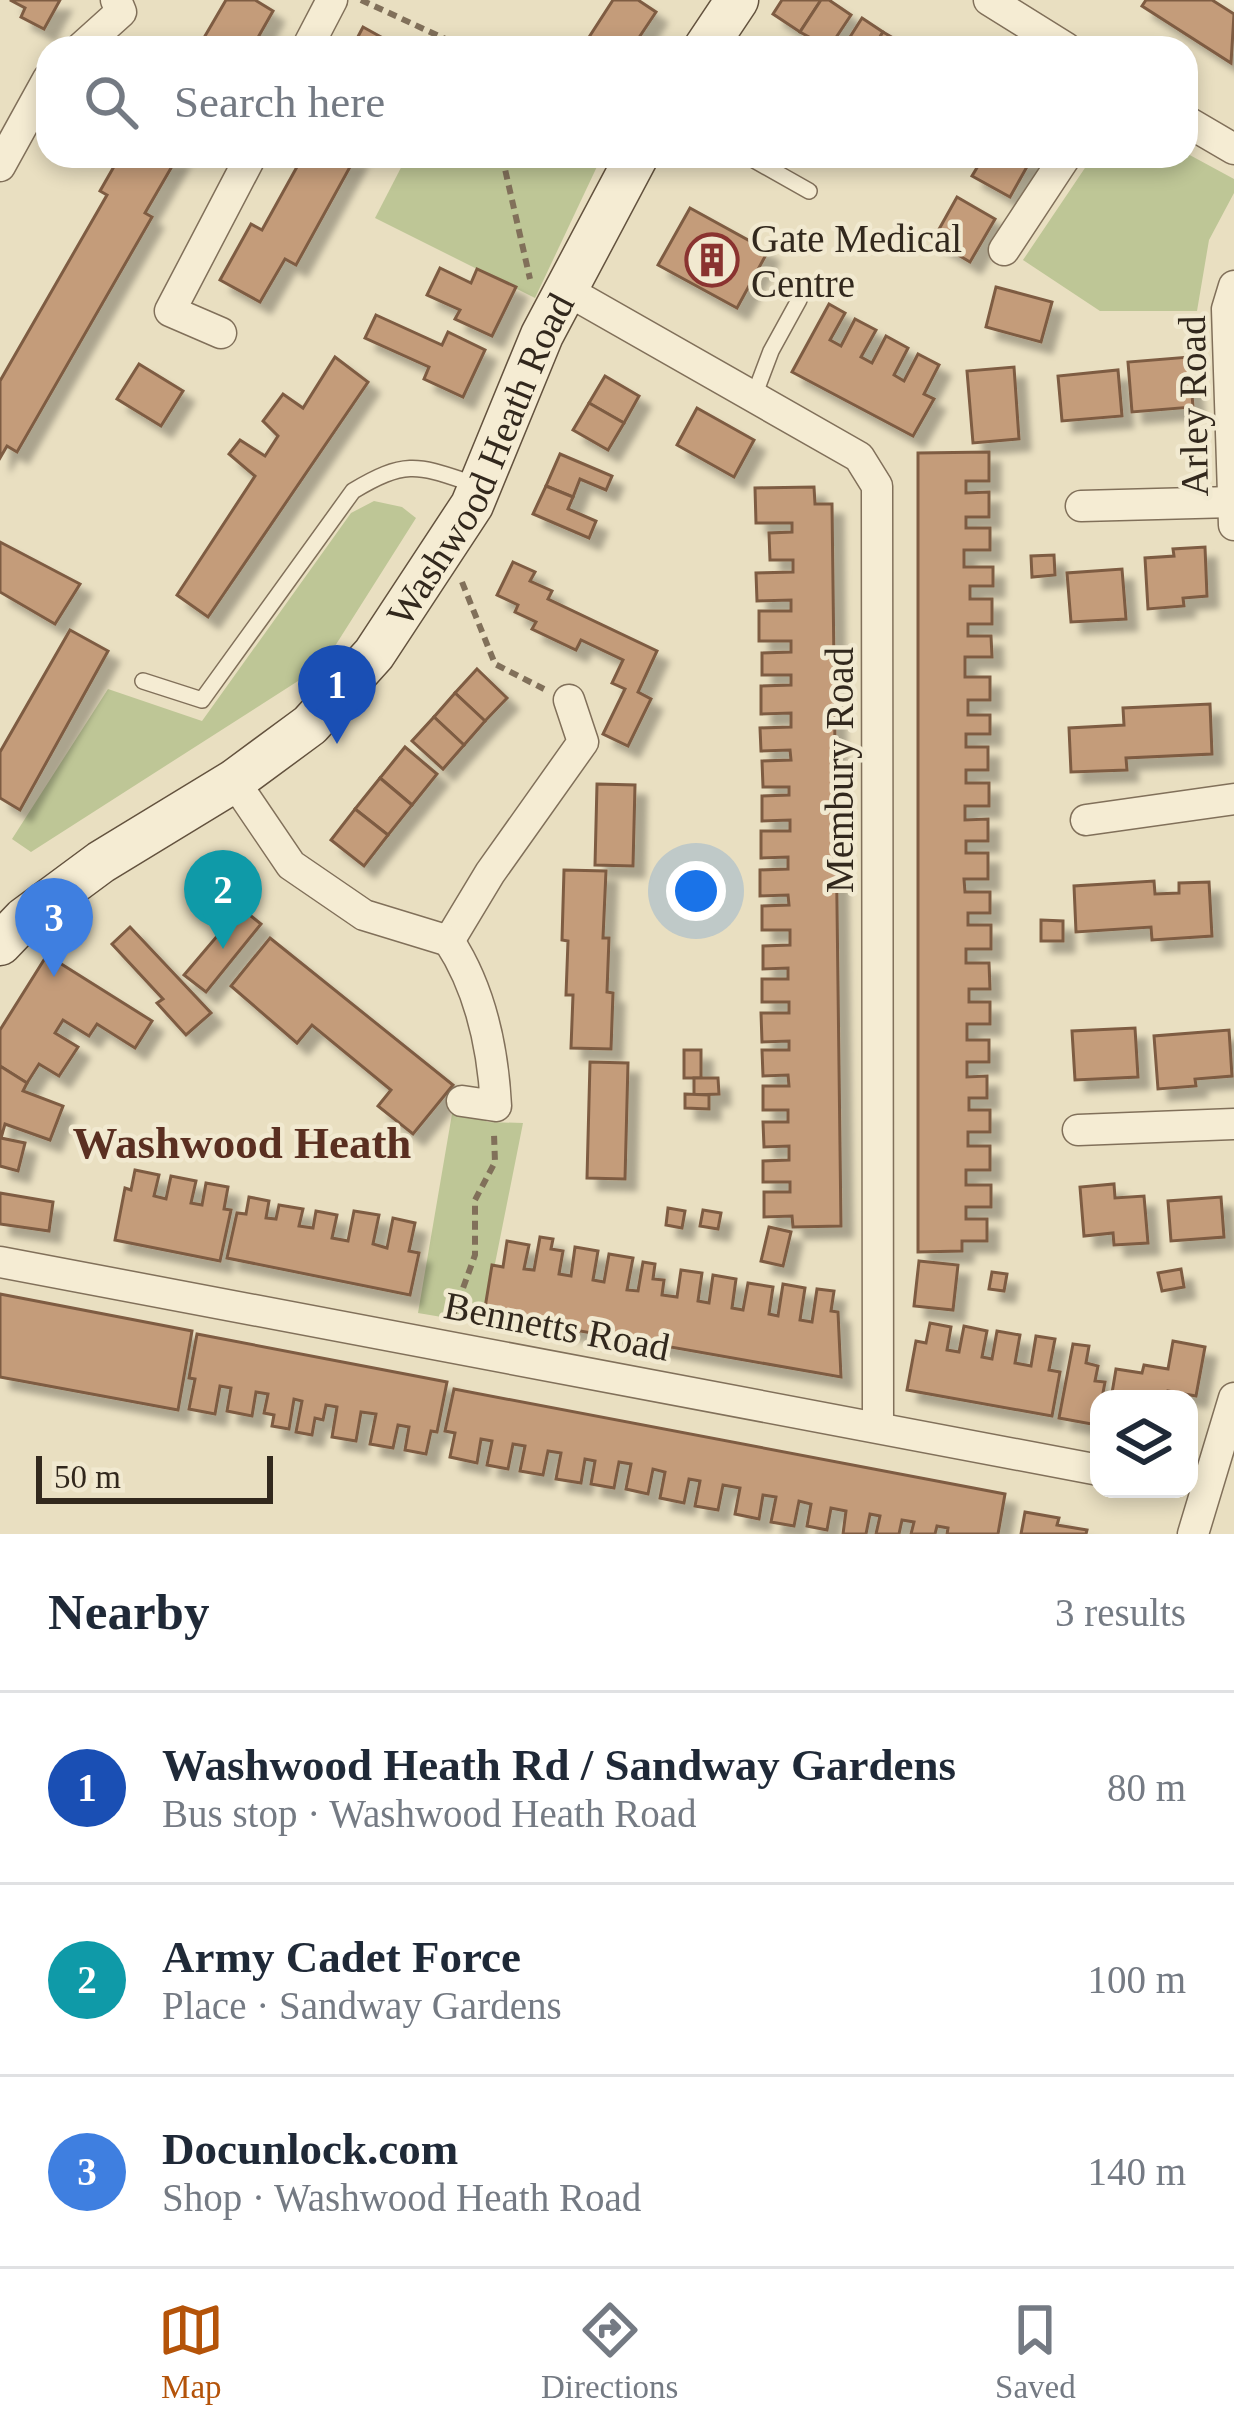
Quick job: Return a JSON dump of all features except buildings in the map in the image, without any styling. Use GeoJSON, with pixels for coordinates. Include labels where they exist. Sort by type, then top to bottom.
{"type":"FeatureCollection","features":[{"type":"Feature","properties":{"kind":"main road"},"geometry":{"type":"LineString","coordinates":[[713,36],[737,0]]}},
{"type":"Feature","properties":{"kind":"main road","name":"Washwood Heath Road"},"geometry":{"type":"LineString","coordinates":[[0,944],[24,919],[101,862],[234,782],[310,725],[358,672],[447,545],[480,486],[542,335],[631,168]]}},
{"type":"Feature","properties":{"kind":"street"},"geometry":{"type":"LineString","coordinates":[[313,36],[332,0]]}},
{"type":"Feature","properties":{"kind":"street"},"geometry":{"type":"LineString","coordinates":[[990,0],[1047,36]]}},
{"type":"Feature","properties":{"kind":"street"},"geometry":{"type":"LineString","coordinates":[[94,36],[128,4]]}},
{"type":"Feature","properties":{"kind":"street"},"geometry":{"type":"LineString","coordinates":[[0,166],[36,101]]}},
{"type":"Feature","properties":{"kind":"street"},"geometry":{"type":"LineString","coordinates":[[1198,128],[1234,149]]}},
{"type":"Feature","properties":{"kind":"street"},"geometry":{"type":"LineString","coordinates":[[221,333],[170,311],[245,168]]}},
{"type":"Feature","properties":{"kind":"street"},"geometry":{"type":"LineString","coordinates":[[1004,250],[1058,168]]}},
{"type":"Feature","properties":{"kind":"street","name":"Arley Road"},"geometry":{"type":"LineString","coordinates":[[1234,286],[1227,309],[1234,525]]}},
{"type":"Feature","properties":{"kind":"street","name":"Membury Road"},"geometry":{"type":"LineString","coordinates":[[566,290],[859,457],[878,486],[878,1425]]}},
{"type":"Feature","properties":{"kind":"street"},"geometry":{"type":"LineString","coordinates":[[1081,506],[1233,502]]}},
{"type":"Feature","properties":{"kind":"street"},"geometry":{"type":"LineString","coordinates":[[449,941],[490,874],[584,742],[569,700]]}},
{"type":"Feature","properties":{"kind":"street"},"geometry":{"type":"LineString","coordinates":[[234,782],[291,865],[364,915],[449,941],[464,964],[494,1054],[496,1106],[462,1101]]}},
{"type":"Feature","properties":{"kind":"street"},"geometry":{"type":"LineString","coordinates":[[1086,820],[1234,799]]}},
{"type":"Feature","properties":{"kind":"street"},"geometry":{"type":"LineString","coordinates":[[1078,1130],[1234,1124]]}},
{"type":"Feature","properties":{"kind":"street","name":"Bennetts Road"},"geometry":{"type":"LineString","coordinates":[[0,1262],[1090,1468]]}},
{"type":"Feature","properties":{"kind":"street"},"geometry":{"type":"LineString","coordinates":[[1198,1487],[1234,1397]]}},
{"type":"Feature","properties":{"kind":"street"},"geometry":{"type":"LineString","coordinates":[[1193,1534],[1196,1498]]}},
{"type":"Feature","properties":{"kind":"lane"},"geometry":{"type":"LineString","coordinates":[[768,168],[808,191]]}},
{"type":"Feature","properties":{"kind":"lane"},"geometry":{"type":"LineString","coordinates":[[754,396],[771,351],[799,300]]}},
{"type":"Feature","properties":{"kind":"lane"},"geometry":{"type":"LineString","coordinates":[[142,682],[202,700],[353,491],[387,471],[424,468],[480,486]]}},
{"type":"Feature","properties":{"kind":"path"},"geometry":{"type":"LineString","coordinates":[[361,0],[439,36]]}},
{"type":"Feature","properties":{"kind":"path"},"geometry":{"type":"LineString","coordinates":[[505,168],[542,335]]}},
{"type":"Feature","properties":{"kind":"path"},"geometry":{"type":"LineString","coordinates":[[447,545],[495,664],[569,700]]}},
{"type":"Feature","properties":{"kind":"path"},"geometry":{"type":"LineString","coordinates":[[444,1344],[475,1255],[475,1201],[495,1162],[496,1106]]}},
{"type":"Feature","properties":{"kind":"green space"},"geometry":{"type":"Polygon","coordinates":[[[1198,160],[1234,179],[1234,193],[1209,240],[1197,311],[1100,311],[1023,260],[1085,168],[1198,168],[1198,160]]]}},
{"type":"Feature","properties":{"kind":"green space"},"geometry":{"type":"Polygon","coordinates":[[[401,168],[596,168],[535,298],[375,218],[401,168]]]}},
{"type":"Feature","properties":{"kind":"green space"},"geometry":{"type":"Polygon","coordinates":[[[374,501],[402,507],[416,518],[323,665],[31,852],[12,839],[108,689],[202,721],[351,513],[374,501]]]}},
{"type":"Feature","properties":{"kind":"green space"},"geometry":{"type":"Polygon","coordinates":[[[453,1108],[488,1122],[523,1123],[483,1324],[418,1313],[453,1108]]]}},
{"type":"Feature","properties":{"kind":"place","name":"Gate Medical Centre"},"geometry":{"type":"Point","coordinates":[712,260]}},
{"type":"Feature","properties":{"kind":"place","name":"Washwood Heath Rd / Sandway Gardens"},"geometry":{"type":"Point","coordinates":[337,744]}},
{"type":"Feature","properties":{"kind":"place","name":"Army Cadet Force"},"geometry":{"type":"Point","coordinates":[223,949]}},
{"type":"Feature","properties":{"kind":"place","name":"Docunlock.com"},"geometry":{"type":"Point","coordinates":[54,977]}},
{"type":"Feature","properties":{"kind":"district","name":"Washwood Heath"},"geometry":{"type":"Point","coordinates":[242,1143]}}]}
